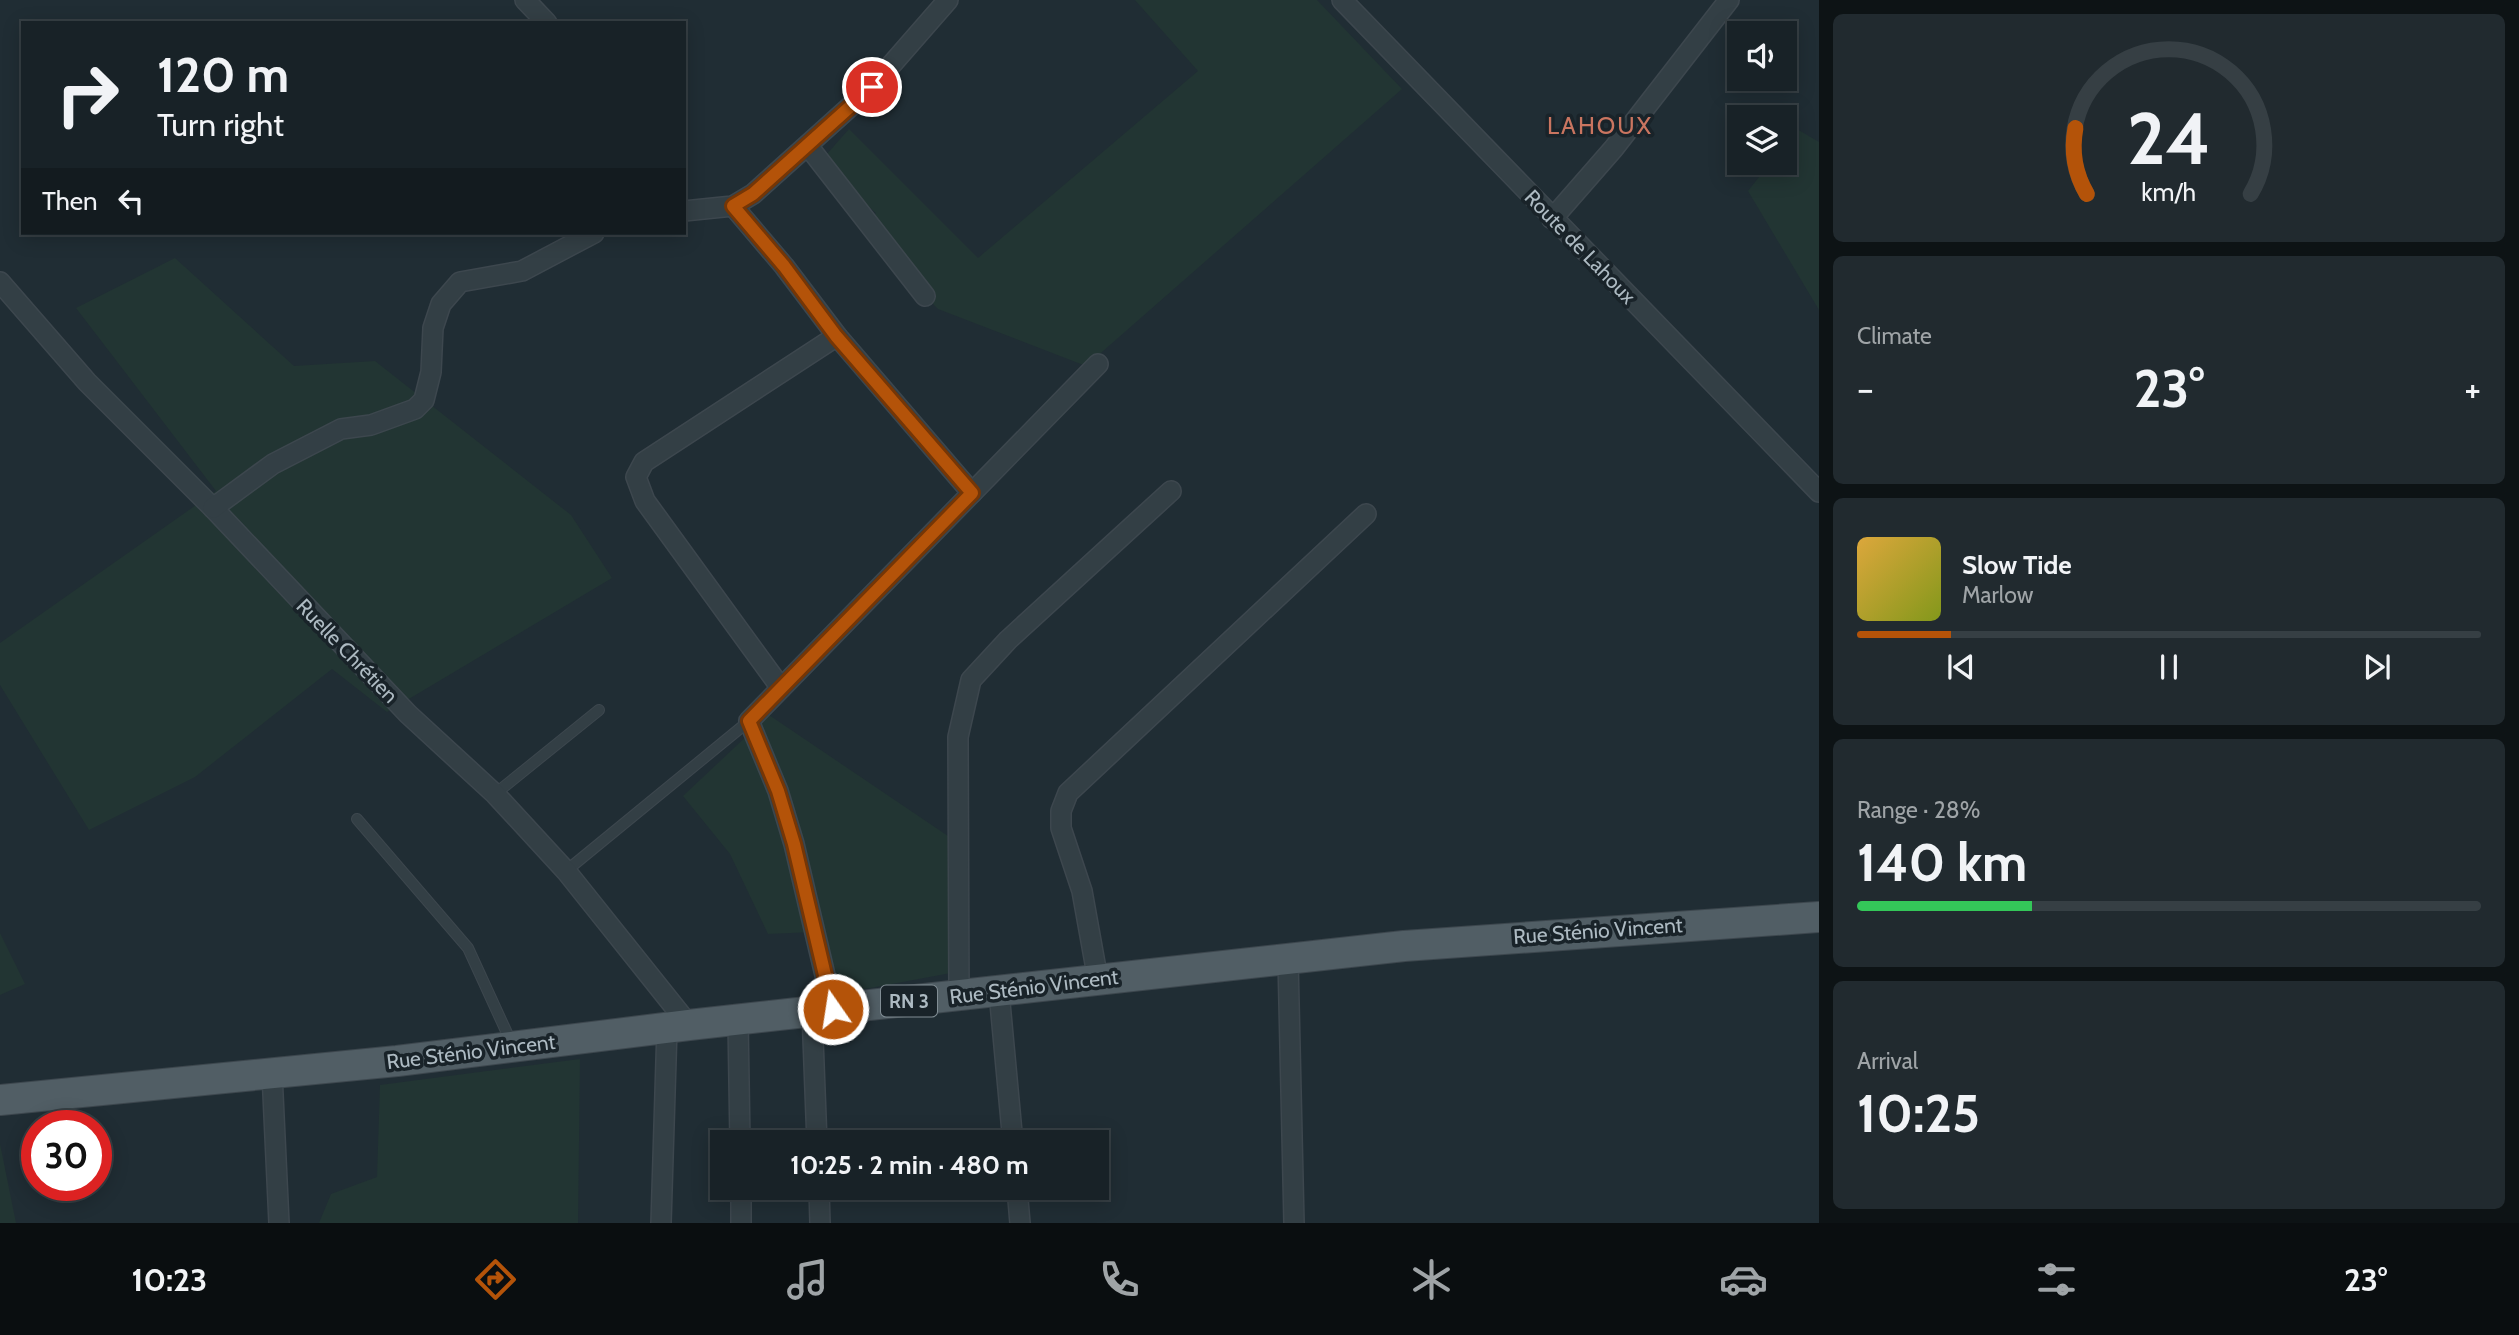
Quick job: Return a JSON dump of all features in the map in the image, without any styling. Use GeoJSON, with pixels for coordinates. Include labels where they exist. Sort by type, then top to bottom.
{"type":"FeatureCollection","features":[{"type":"Feature","properties":{"kind":"main road","name":"Rue Sténio Vincent"},"geometry":{"type":"LineString","coordinates":[[0,1100],[513,1048],[678,1026],[1404,946],[1819,918]]}},
{"type":"Feature","properties":{"kind":"street"},"geometry":{"type":"LineString","coordinates":[[525,0],[545,21]]}},
{"type":"Feature","properties":{"kind":"street"},"geometry":{"type":"LineString","coordinates":[[686,211],[733,206],[753,194],[872,87],[948,0]]}},
{"type":"Feature","properties":{"kind":"street","name":"Route de Lahoux"},"geometry":{"type":"LineString","coordinates":[[1342,0],[1819,492]]}},
{"type":"Feature","properties":{"kind":"street"},"geometry":{"type":"LineString","coordinates":[[1552,219],[1614,148],[1729,0]]}},
{"type":"Feature","properties":{"kind":"street"},"geometry":{"type":"LineString","coordinates":[[808,146],[925,296]]}},
{"type":"Feature","properties":{"kind":"street"},"geometry":{"type":"LineString","coordinates":[[733,206],[784,266],[836,336],[972,493]]}},
{"type":"Feature","properties":{"kind":"street"},"geometry":{"type":"LineString","coordinates":[[213,508],[273,464],[341,429],[371,425],[415,410],[424,400],[431,372],[433,328],[441,304],[460,282],[522,271],[590,235]]}},
{"type":"Feature","properties":{"kind":"street","name":"Ruelle Chrétien"},"geometry":{"type":"LineString","coordinates":[[0,282],[86,382],[213,508],[408,714],[495,794],[566,871],[678,1026]]}},
{"type":"Feature","properties":{"kind":"street"},"geometry":{"type":"LineString","coordinates":[[781,688],[645,501],[636,477],[644,462],[836,336]]}},
{"type":"Feature","properties":{"kind":"street"},"geometry":{"type":"LineString","coordinates":[[818,1130],[823,1011],[790,831],[778,791],[749,721],[1098,364]]}},
{"type":"Feature","properties":{"kind":"street"},"geometry":{"type":"LineString","coordinates":[[959,996],[958,737],[971,680],[1008,640],[1171,492]]}},
{"type":"Feature","properties":{"kind":"street"},"geometry":{"type":"LineString","coordinates":[[1098,980],[1082,891],[1061,828],[1061,811],[1068,793],[1366,514]]}},
{"type":"Feature","properties":{"kind":"street"},"geometry":{"type":"LineString","coordinates":[[1288,959],[1294,1223]]}},
{"type":"Feature","properties":{"kind":"street"},"geometry":{"type":"LineString","coordinates":[[999,992],[1012,1130]]}},
{"type":"Feature","properties":{"kind":"street"},"geometry":{"type":"LineString","coordinates":[[738,1020],[740,1130]]}},
{"type":"Feature","properties":{"kind":"street"},"geometry":{"type":"LineString","coordinates":[[661,1223],[678,1026]]}},
{"type":"Feature","properties":{"kind":"street"},"geometry":{"type":"LineString","coordinates":[[272,1073],[279,1223]]}},
{"type":"Feature","properties":{"kind":"street"},"geometry":{"type":"LineString","coordinates":[[741,1200],[741,1223]]}},
{"type":"Feature","properties":{"kind":"street"},"geometry":{"type":"LineString","coordinates":[[819,1200],[820,1223]]}},
{"type":"Feature","properties":{"kind":"street"},"geometry":{"type":"LineString","coordinates":[[1018,1200],[1020,1223]]}},
{"type":"Feature","properties":{"kind":"lane"},"geometry":{"type":"LineString","coordinates":[[495,794],[599,710]]}},
{"type":"Feature","properties":{"kind":"lane"},"geometry":{"type":"LineString","coordinates":[[566,871],[749,721]]}},
{"type":"Feature","properties":{"kind":"lane"},"geometry":{"type":"LineString","coordinates":[[358,819],[468,948],[513,1048]]}},
{"type":"Feature","properties":{"kind":"green space"},"geometry":{"type":"Polygon","coordinates":[[[1135,0],[1317,0],[1402,89],[1086,366],[938,309],[861,231],[876,213],[819,163],[849,129],[978,258],[1198,71],[1135,0]]]}},
{"type":"Feature","properties":{"kind":"green space"},"geometry":{"type":"Polygon","coordinates":[[[1797,129],[1819,142],[1819,310],[1748,191],[1761,175],[1797,175],[1797,129]]]}},
{"type":"Feature","properties":{"kind":"green space"},"geometry":{"type":"Polygon","coordinates":[[[175,258],[294,366],[375,361],[571,515],[612,578],[387,712],[332,669],[195,777],[89,830],[0,685],[0,643],[216,491],[76,308],[175,258]]]}},
{"type":"Feature","properties":{"kind":"green space"},"geometry":{"type":"Polygon","coordinates":[[[769,715],[948,836],[951,973],[827,996],[814,932],[768,934],[730,854],[683,796],[769,715]]]}},
{"type":"Feature","properties":{"kind":"green space"},"geometry":{"type":"Polygon","coordinates":[[[0,933],[25,984],[0,995],[0,933]]]}},
{"type":"Feature","properties":{"kind":"green space"},"geometry":{"type":"Polygon","coordinates":[[[580,1059],[578,1223],[319,1223],[331,1194],[377,1177],[380,1085],[580,1059]]]}},
{"type":"Feature","properties":{"kind":"green space"},"geometry":{"type":"Polygon","coordinates":[[[0,1144],[16,1223],[0,1223],[0,1144]]]}},
{"type":"Feature","properties":{"kind":"district","name":"LAHOUX"},"geometry":{"type":"Point","coordinates":[1600,126]}},
{"type":"Feature","properties":{"kind":"route"},"geometry":{"type":"LineString","coordinates":[[833,1009],[794,844],[778,791],[749,721],[972,493],[836,336],[784,266],[733,206],[753,194],[784,168],[872,87]]}}]}
